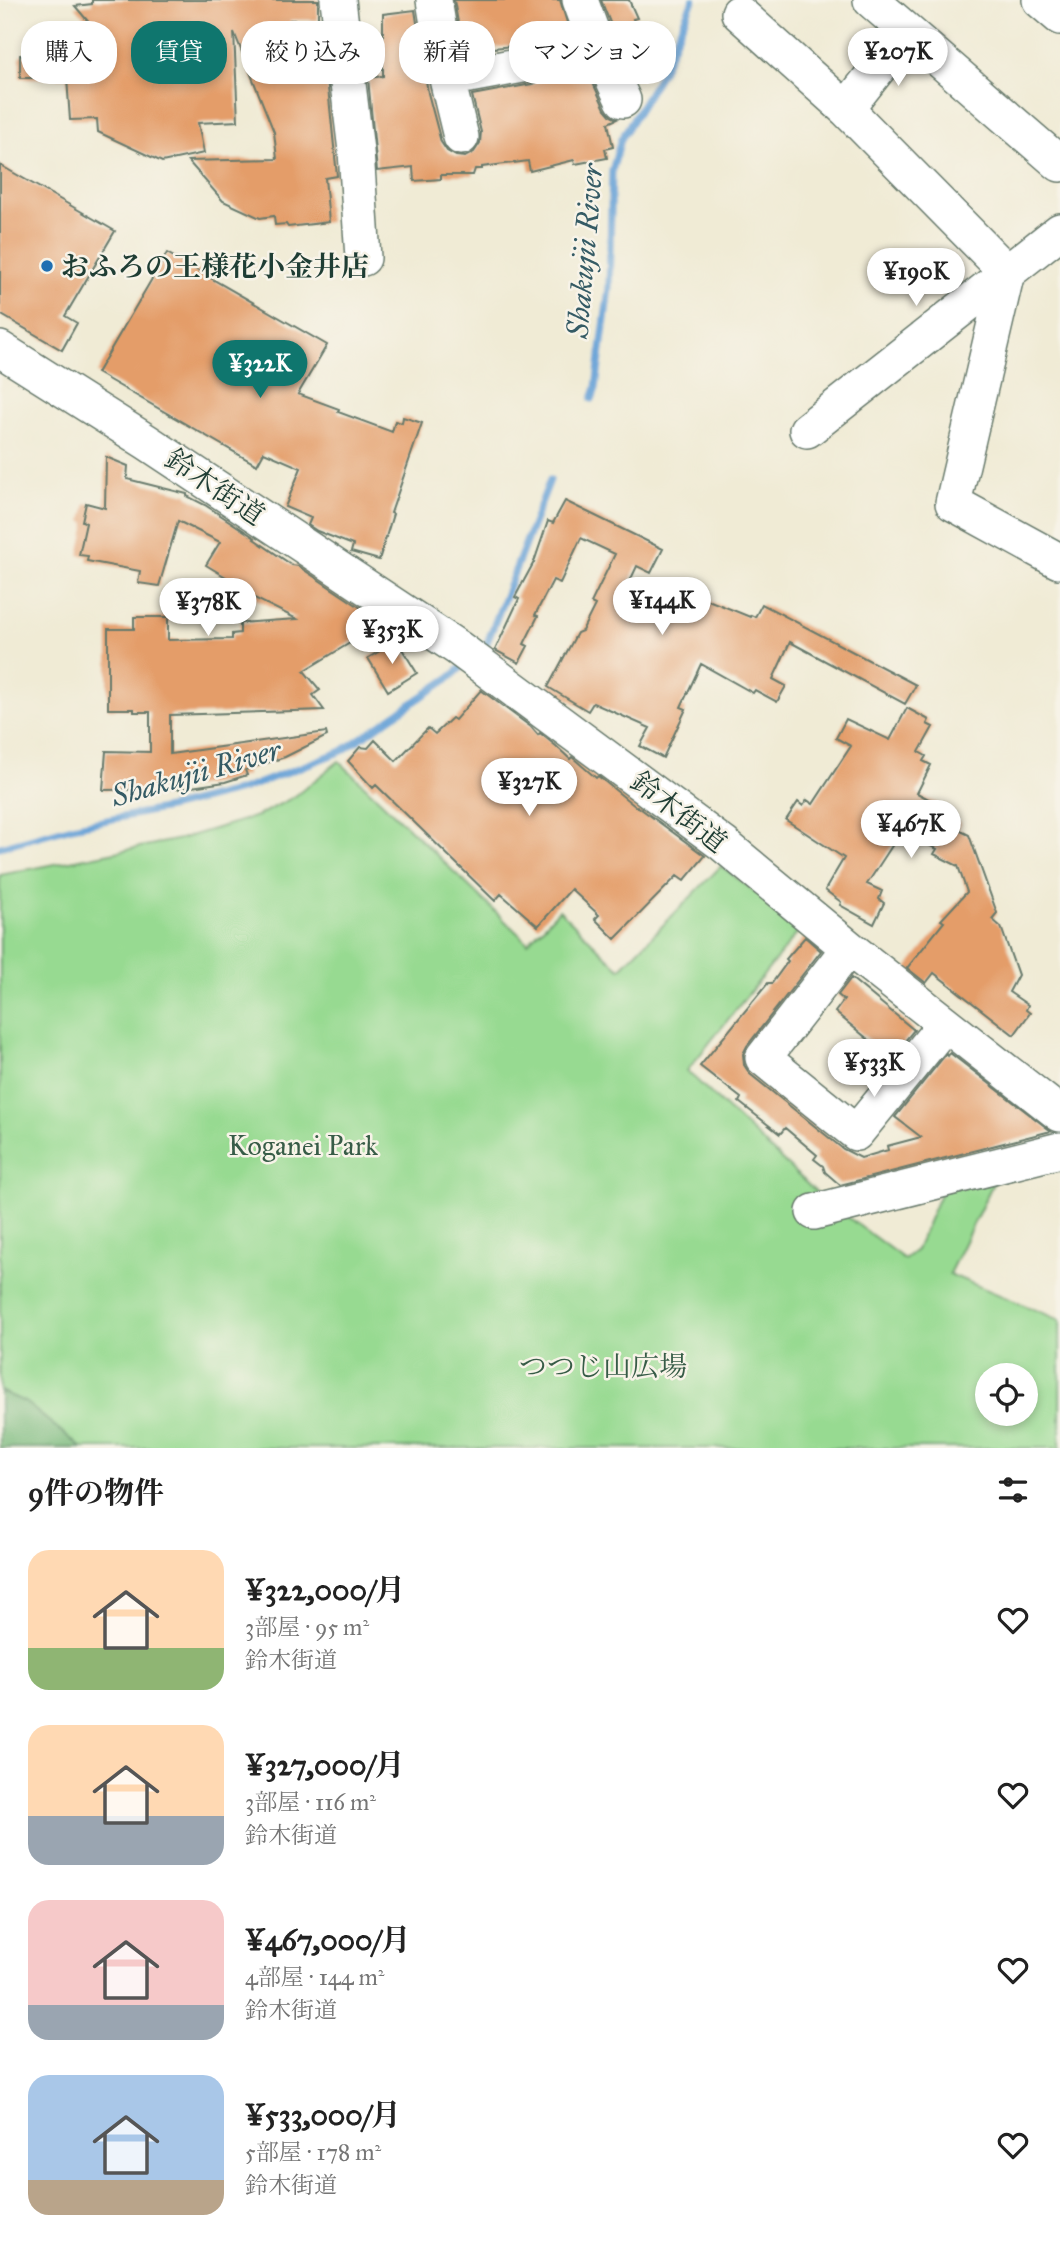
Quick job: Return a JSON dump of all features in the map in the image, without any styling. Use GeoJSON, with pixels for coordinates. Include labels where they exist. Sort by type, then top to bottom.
{"type":"FeatureCollection","features":[{"type":"Feature","properties":{"kind":"street"},"geometry":{"type":"LineString","coordinates":[[338,0],[356,152],[363,258]]}},
{"type":"Feature","properties":{"kind":"street"},"geometry":{"type":"LineString","coordinates":[[433,0],[437,21]]}},
{"type":"Feature","properties":{"kind":"street"},"geometry":{"type":"LineString","coordinates":[[580,0],[588,21]]}},
{"type":"Feature","properties":{"kind":"street"},"geometry":{"type":"LineString","coordinates":[[871,0],[1060,164]]}},
{"type":"Feature","properties":{"kind":"street"},"geometry":{"type":"LineString","coordinates":[[1040,0],[1060,17]]}},
{"type":"Feature","properties":{"kind":"street"},"geometry":{"type":"LineString","coordinates":[[739,13],[846,109],[1007,272]]}},
{"type":"Feature","properties":{"kind":"street"},"geometry":{"type":"LineString","coordinates":[[846,109],[907,32]]}},
{"type":"Feature","properties":{"kind":"street"},"geometry":{"type":"LineString","coordinates":[[448,84],[461,137]]}},
{"type":"Feature","properties":{"kind":"street"},"geometry":{"type":"LineString","coordinates":[[616,84],[624,100]]}},
{"type":"Feature","properties":{"kind":"street"},"geometry":{"type":"LineString","coordinates":[[807,430],[1060,231]]}},
{"type":"Feature","properties":{"kind":"street"},"geometry":{"type":"LineString","coordinates":[[1007,272],[953,503],[1060,559]]}},
{"type":"Feature","properties":{"kind":"street","name":"鈴木街道"},"geometry":{"type":"LineString","coordinates":[[0,349],[147,442],[471,658],[723,844],[849,948],[1060,1114]]}},
{"type":"Feature","properties":{"kind":"street"},"geometry":{"type":"LineString","coordinates":[[849,948],[763,1058],[856,1133],[945,1024]]}},
{"type":"Feature","properties":{"kind":"street"},"geometry":{"type":"LineString","coordinates":[[814,1212],[1060,1150]]}},
{"type":"Feature","properties":{"kind":"green space","name":"Koganei Park"},"geometry":{"type":"Polygon","coordinates":[[[339,761],[528,943],[559,910],[620,969],[721,866],[802,927],[687,1071],[822,1198],[904,1259],[916,1250],[942,1189],[998,1173],[949,1274],[1060,1320],[1060,1448],[0,1448],[0,875],[180,839],[257,816],[294,797],[339,761]]]}},
{"type":"Feature","properties":{"kind":"green space"},"geometry":{"type":"Polygon","coordinates":[[[0,1391],[25,1402],[82,1448],[0,1448],[0,1391]]]}},
{"type":"Feature","properties":{"kind":"building"},"geometry":{"type":"Polygon","coordinates":[[[92,0],[318,0],[318,20],[241,21],[241,50],[234,32],[238,121],[198,123],[204,153],[162,162],[98,132],[97,119],[70,120],[67,84],[117,84],[117,21],[88,21],[75,6],[92,4],[92,0]]]}},
{"type":"Feature","properties":{"kind":"building"},"geometry":{"type":"Polygon","coordinates":[[[454,0],[560,0],[566,21],[509,21],[509,46],[495,48],[495,21],[458,21],[454,0]]]}},
{"type":"Feature","properties":{"kind":"building"},"geometry":{"type":"Polygon","coordinates":[[[601,0],[629,0],[637,18],[634,21],[609,21],[601,0]]]}},
{"type":"Feature","properties":{"kind":"building"},"geometry":{"type":"Polygon","coordinates":[[[415,10],[417,21],[399,21],[399,84],[427,84],[441,142],[447,151],[465,157],[474,152],[480,143],[481,132],[472,95],[532,84],[593,84],[605,109],[617,119],[608,123],[613,147],[605,149],[607,158],[575,164],[574,160],[530,171],[528,161],[482,167],[475,169],[473,175],[441,175],[441,179],[414,181],[413,167],[377,171],[369,84],[385,84],[383,14],[415,10]]]}},
{"type":"Feature","properties":{"kind":"building"},"geometry":{"type":"Polygon","coordinates":[[[255,84],[328,84],[337,176],[325,178],[329,222],[288,227],[286,224],[275,225],[274,216],[260,218],[223,201],[188,161],[277,159],[274,132],[255,84]]]}},
{"type":"Feature","properties":{"kind":"building","name":"おふろの王様花小金井店"},"geometry":{"type":"Polygon","coordinates":[[[0,165],[115,231],[65,316],[77,323],[62,350],[0,314],[0,165]]]}},
{"type":"Feature","properties":{"kind":"building"},"geometry":{"type":"Polygon","coordinates":[[[167,253],[327,345],[298,394],[392,432],[395,421],[402,423],[403,417],[422,423],[391,513],[393,514],[379,560],[351,552],[353,545],[317,531],[308,525],[311,518],[285,507],[301,468],[264,452],[257,465],[97,373],[167,253]]]}},
{"type":"Feature","properties":{"kind":"building"},"geometry":{"type":"Polygon","coordinates":[[[106,457],[128,466],[127,479],[187,494],[367,612],[359,629],[363,635],[304,671],[320,690],[313,695],[324,710],[170,715],[170,754],[326,732],[327,736],[285,757],[245,770],[247,775],[225,782],[178,789],[103,790],[106,751],[150,752],[150,712],[108,709],[108,629],[134,629],[134,617],[168,617],[168,640],[232,639],[232,634],[240,633],[240,623],[297,619],[232,587],[234,582],[206,565],[220,542],[178,521],[159,586],[138,583],[140,571],[87,561],[88,556],[79,555],[86,523],[82,521],[86,503],[105,508],[106,457]]]}},
{"type":"Feature","properties":{"kind":"building"},"geometry":{"type":"Polygon","coordinates":[[[565,501],[663,549],[651,573],[637,566],[621,600],[663,622],[678,588],[686,586],[699,592],[698,596],[750,617],[755,617],[762,604],[916,685],[905,704],[790,642],[773,679],[786,686],[777,702],[755,690],[753,693],[701,664],[681,707],[686,709],[663,758],[640,746],[650,728],[593,703],[588,711],[548,687],[577,633],[582,631],[595,605],[591,603],[615,554],[581,538],[560,583],[553,580],[535,615],[538,616],[524,644],[528,646],[519,663],[495,650],[519,599],[515,597],[534,562],[548,521],[553,523],[565,501]]]}},
{"type":"Feature","properties":{"kind":"building"},"geometry":{"type":"Polygon","coordinates":[[[397,641],[417,673],[388,691],[368,658],[397,641]]]}},
{"type":"Feature","properties":{"kind":"building"},"geometry":{"type":"Polygon","coordinates":[[[481,690],[538,735],[540,733],[570,759],[572,757],[596,778],[598,776],[705,856],[684,881],[677,876],[615,939],[595,919],[599,915],[571,889],[538,926],[501,894],[495,901],[376,785],[373,788],[348,761],[360,747],[368,748],[375,740],[396,761],[428,728],[435,734],[452,718],[455,720],[481,690]]]}},
{"type":"Feature","properties":{"kind":"building"},"geometry":{"type":"Polygon","coordinates":[[[907,708],[929,720],[927,724],[933,727],[919,752],[926,756],[923,761],[931,765],[917,793],[948,809],[945,816],[960,823],[957,829],[969,835],[997,913],[992,919],[1001,927],[1018,975],[1009,992],[1028,1005],[1026,1010],[1030,1013],[1014,1035],[934,973],[926,983],[907,968],[944,922],[941,920],[967,892],[958,866],[934,854],[937,849],[901,832],[867,884],[882,891],[879,899],[884,903],[874,924],[840,905],[841,902],[825,890],[844,858],[786,820],[798,802],[803,806],[807,800],[813,804],[851,746],[836,738],[846,719],[890,740],[907,708]]]}},
{"type":"Feature","properties":{"kind":"building"},"geometry":{"type":"Polygon","coordinates":[[[805,937],[821,951],[747,1046],[743,1054],[744,1065],[750,1074],[843,1149],[861,1158],[888,1150],[887,1146],[921,1137],[895,1117],[946,1054],[948,1056],[950,1053],[1051,1131],[840,1185],[814,1159],[817,1155],[785,1128],[780,1134],[739,1102],[741,1098],[700,1066],[768,983],[772,983],[788,961],[786,959],[805,937]]]}},
{"type":"Feature","properties":{"kind":"building"},"geometry":{"type":"Polygon","coordinates":[[[851,978],[914,1030],[891,1058],[835,1012],[844,1000],[838,995],[851,978]]]}},
{"type":"Feature","properties":{"kind":"waterway","name":"Shakujii River"},"geometry":{"type":"LineString","coordinates":[[592,399],[596,388],[609,288],[612,171],[621,139],[661,73],[693,0]]}},
{"type":"Feature","properties":{"kind":"waterway","name":"Shakujii River"},"geometry":{"type":"LineString","coordinates":[[478,651],[487,643],[550,480]]}},
{"type":"Feature","properties":{"kind":"waterway","name":"Shakujii River"},"geometry":{"type":"LineString","coordinates":[[0,847],[72,827],[173,807],[244,789],[342,751],[452,676],[465,664]]}},
{"type":"Feature","properties":{"kind":"place","name":"おふろの王様花小金井店"},"geometry":{"type":"Point","coordinates":[47,266]}},
{"type":"Feature","properties":{"kind":"park label","name":"つつじ山広場"},"geometry":{"type":"Point","coordinates":[603,1366]}}]}
